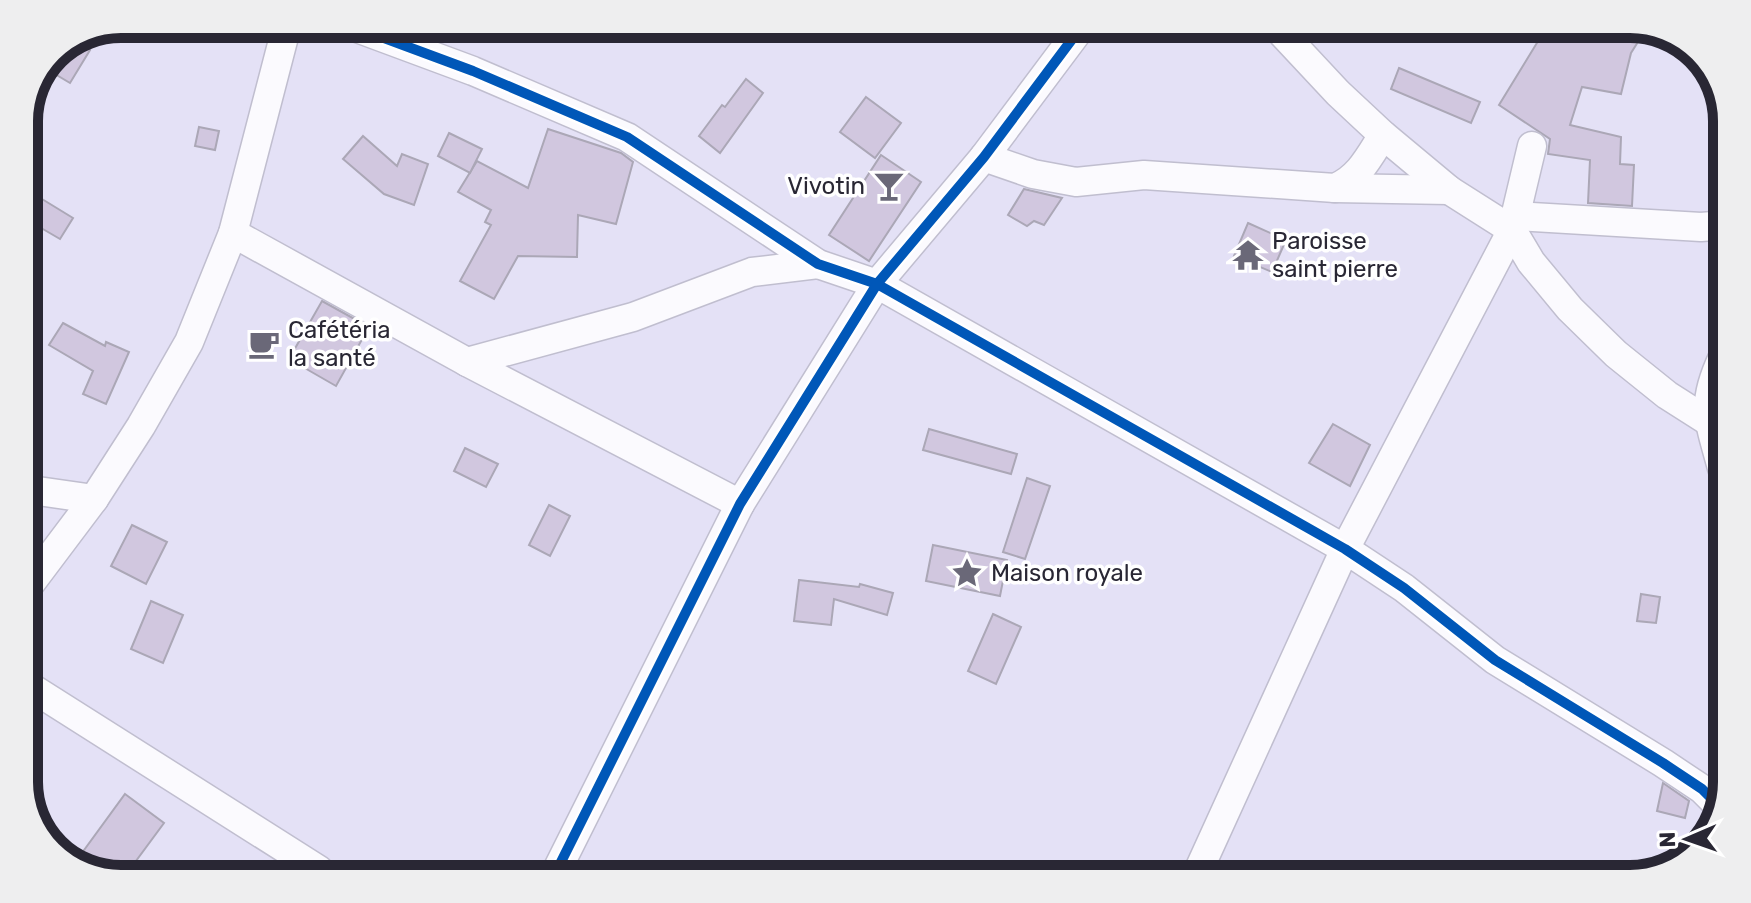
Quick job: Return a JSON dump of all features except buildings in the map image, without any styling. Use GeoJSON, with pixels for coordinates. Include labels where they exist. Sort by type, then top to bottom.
{"type":"FeatureCollection","features":[{"type":"Feature","properties":{"kind":"street"},"geometry":{"type":"LineString","coordinates":[[38,573],[94,499],[141,426],[189,342],[233,233],[284,38]]}},
{"type":"Feature","properties":{"kind":"street"},"geometry":{"type":"LineString","coordinates":[[384,38],[473,71],[627,137],[818,264],[877,284],[1345,549],[1404,588],[1495,660],[1663,763],[1711,798]]}},
{"type":"Feature","properties":{"kind":"street"},"geometry":{"type":"LineString","coordinates":[[560,865],[740,504],[877,284],[984,157],[1073,38]]}},
{"type":"Feature","properties":{"kind":"street"},"geometry":{"type":"LineString","coordinates":[[1287,38],[1338,93],[1449,190],[1514,223],[1713,226]]}},
{"type":"Feature","properties":{"kind":"street"},"geometry":{"type":"LineString","coordinates":[[1335,188],[1348,182],[1361,169],[1383,135]]}},
{"type":"Feature","properties":{"kind":"street"},"geometry":{"type":"LineString","coordinates":[[1201,865],[1345,549],[1514,223],[1532,146]]}},
{"type":"Feature","properties":{"kind":"street"},"geometry":{"type":"LineString","coordinates":[[984,157],[1033,174],[1076,182],[1144,175],[1335,188],[1449,190]]}},
{"type":"Feature","properties":{"kind":"street"},"geometry":{"type":"LineString","coordinates":[[1514,223],[1531,262],[1570,309],[1616,354],[1667,395],[1713,425]]}},
{"type":"Feature","properties":{"kind":"street"},"geometry":{"type":"LineString","coordinates":[[233,233],[467,362],[740,504]]}},
{"type":"Feature","properties":{"kind":"street"},"geometry":{"type":"LineString","coordinates":[[467,362],[633,317],[752,272],[818,264]]}},
{"type":"Feature","properties":{"kind":"street"},"geometry":{"type":"LineString","coordinates":[[38,491],[94,499]]}},
{"type":"Feature","properties":{"kind":"street"},"geometry":{"type":"LineString","coordinates":[[38,692],[311,865]]}},
{"type":"Feature","properties":{"kind":"cycle path"},"geometry":{"type":"LineString","coordinates":[[384,38],[473,71],[627,137],[818,264],[877,284],[1345,549],[1404,588],[1495,660],[1663,763],[1711,798]]}},
{"type":"Feature","properties":{"kind":"cycle path"},"geometry":{"type":"LineString","coordinates":[[560,865],[740,504],[877,284],[984,157],[1073,38]]}},
{"type":"Feature","properties":{"kind":"place","name":"Vivotin"},"geometry":{"type":"Point","coordinates":[889,186]}},
{"type":"Feature","properties":{"kind":"place","name":"Paroisse saint pierre"},"geometry":{"type":"Point","coordinates":[1248,255]}},
{"type":"Feature","properties":{"kind":"place","name":"Cafétéria la santé"},"geometry":{"type":"Point","coordinates":[264,344]}},
{"type":"Feature","properties":{"kind":"place","name":"Maison royale"},"geometry":{"type":"Point","coordinates":[967,573]}}]}
